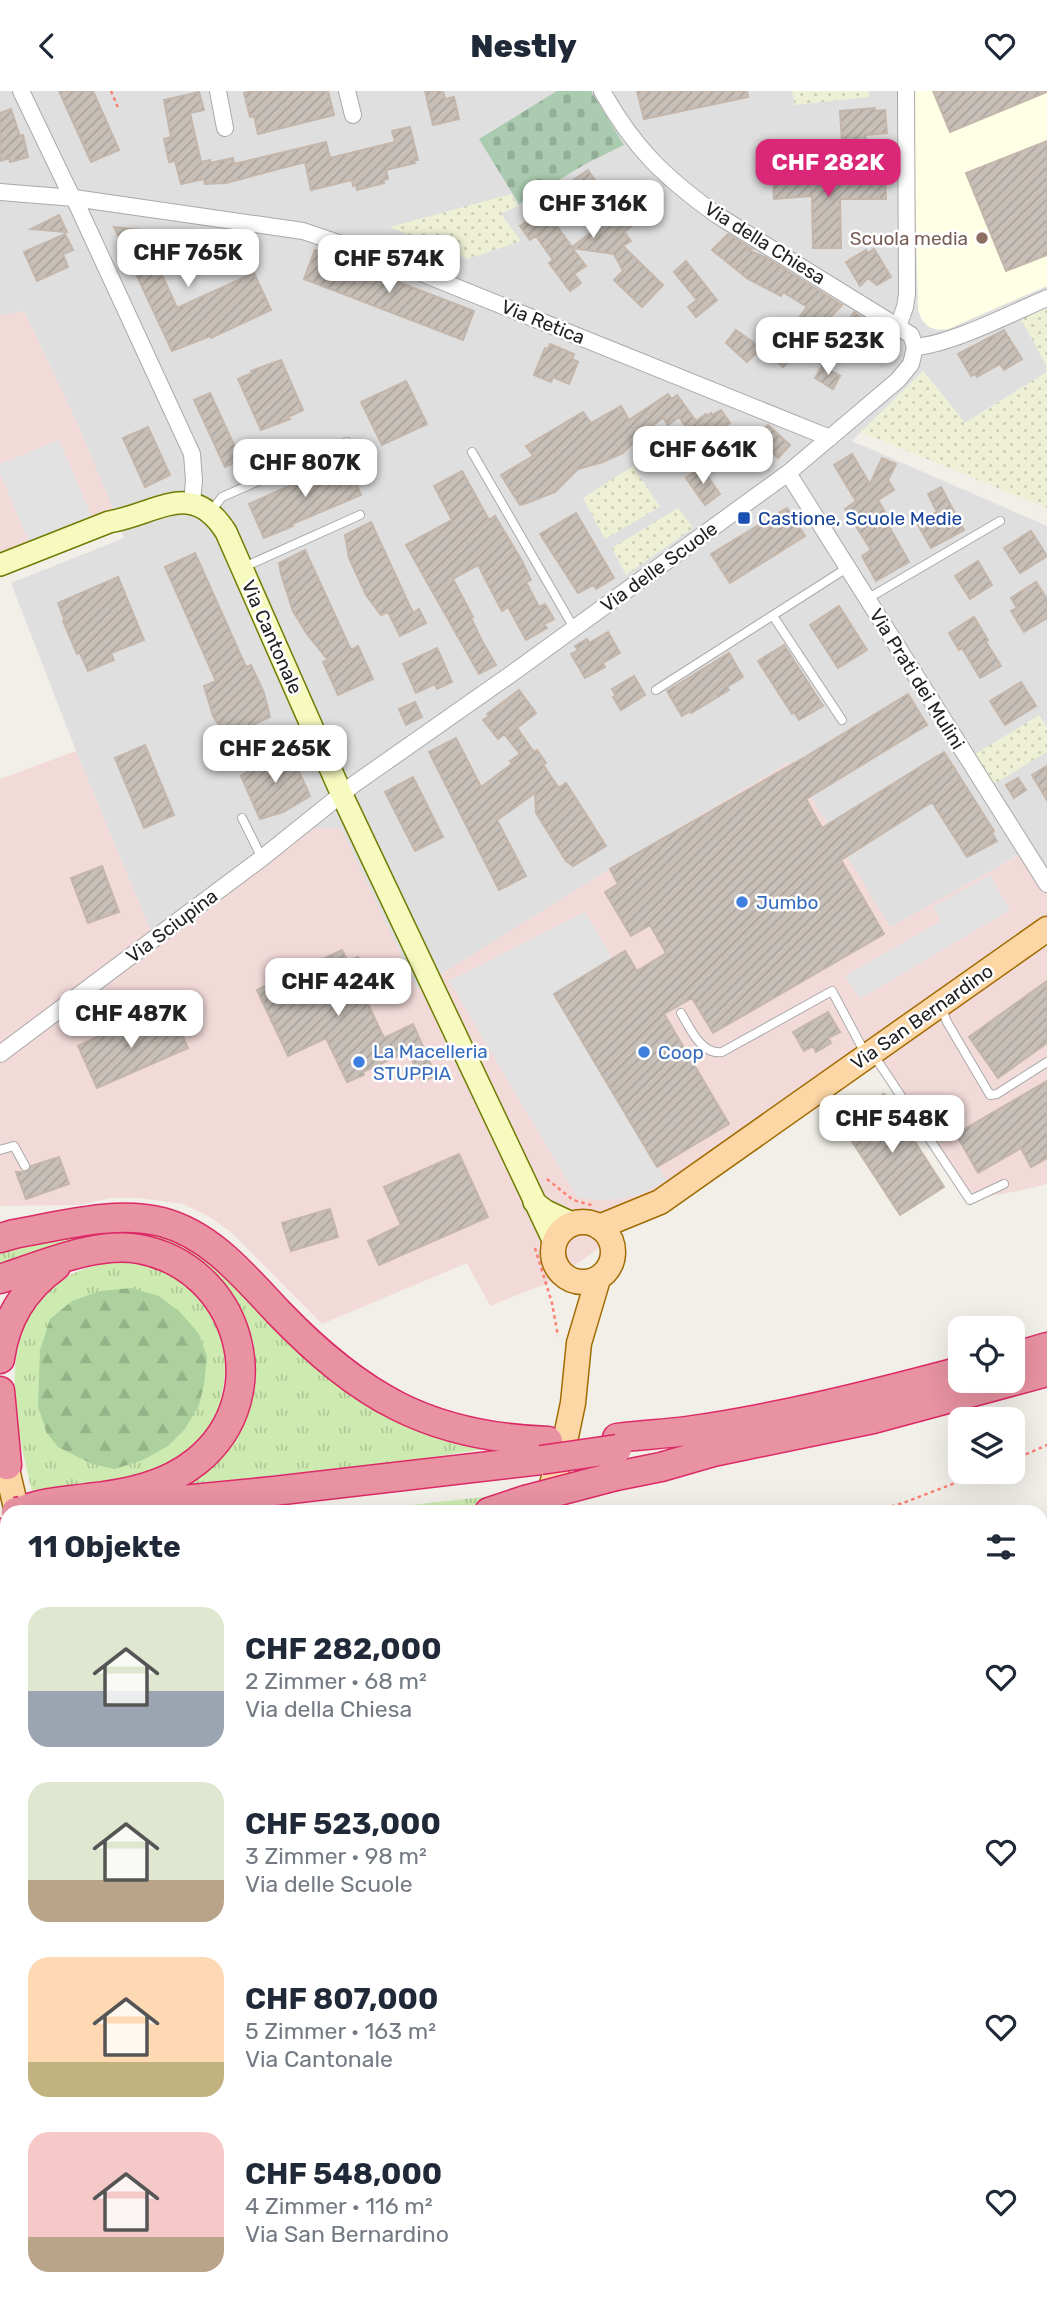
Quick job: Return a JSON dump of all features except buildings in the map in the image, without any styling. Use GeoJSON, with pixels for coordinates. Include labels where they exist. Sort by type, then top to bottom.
{"type":"FeatureCollection","features":[{"type":"Feature","properties":{"kind":"highway"},"geometry":{"type":"LineString","coordinates":[[5,1234],[116,1217],[146,1219],[188,1231],[216,1250],[329,1362],[370,1392],[410,1413],[456,1428],[515,1440],[537,1478]]}},
{"type":"Feature","properties":{"kind":"highway"},"geometry":{"type":"LineString","coordinates":[[0,1279],[106,1248],[136,1248],[171,1259],[197,1275],[219,1300],[234,1328],[240,1357],[239,1387],[232,1415],[219,1438],[199,1460],[173,1478],[145,1489],[56,1505]]}},
{"type":"Feature","properties":{"kind":"highway"},"geometry":{"type":"LineString","coordinates":[[0,1359],[9,1324],[21,1302],[42,1277],[71,1257]]}},
{"type":"Feature","properties":{"kind":"highway"},"geometry":{"type":"LineString","coordinates":[[1025,1353],[1047,1347]]}},
{"type":"Feature","properties":{"kind":"highway"},"geometry":{"type":"LineString","coordinates":[[93,1505],[274,1491],[537,1478],[617,1457],[713,1452],[873,1419],[1047,1372]]}},
{"type":"Feature","properties":{"kind":"highway"},"geometry":{"type":"LineString","coordinates":[[276,1505],[537,1478],[617,1457],[685,1431],[804,1409],[948,1374]]}},
{"type":"Feature","properties":{"kind":"highway"},"geometry":{"type":"LineString","coordinates":[[0,1391],[4,1454]]}},
{"type":"Feature","properties":{"kind":"highway"},"geometry":{"type":"LineString","coordinates":[[499,1505],[537,1478]]}},
{"type":"Feature","properties":{"kind":"main road","name":"Via San Bernardino"},"geometry":{"type":"LineString","coordinates":[[613,1253],[660,1202],[1047,929]]}},
{"type":"Feature","properties":{"kind":"main road","name":"Via San Bernardino"},"geometry":{"type":"LineString","coordinates":[[598,1217],[660,1202]]}},
{"type":"Feature","properties":{"kind":"main road"},"geometry":{"type":"LineString","coordinates":[[598,1217],[611,1243],[611,1263],[606,1272],[597,1279],[589,1282],[570,1280],[557,1268],[544,1245],[574,1224],[587,1223],[598,1217]]}},
{"type":"Feature","properties":{"kind":"main road"},"geometry":{"type":"LineString","coordinates":[[569,1340],[597,1279]]}},
{"type":"Feature","properties":{"kind":"main road"},"geometry":{"type":"LineString","coordinates":[[537,1478],[551,1487],[564,1446],[573,1403],[569,1340],[570,1280]]}},
{"type":"Feature","properties":{"kind":"main road"},"geometry":{"type":"LineString","coordinates":[[4,1454],[27,1505]]}},
{"type":"Feature","properties":{"kind":"street"},"geometry":{"type":"LineString","coordinates":[[0,565],[99,525],[128,519],[163,506],[201,507],[194,480],[192,453],[22,91]]}},
{"type":"Feature","properties":{"kind":"street"},"geometry":{"type":"LineString","coordinates":[[218,91],[225,128]]}},
{"type":"Feature","properties":{"kind":"street"},"geometry":{"type":"LineString","coordinates":[[347,91],[353,115]]}},
{"type":"Feature","properties":{"kind":"street","name":"Via della Chiesa"},"geometry":{"type":"LineString","coordinates":[[602,91],[634,142],[653,163],[690,195],[717,215],[911,335],[915,347]]}},
{"type":"Feature","properties":{"kind":"street"},"geometry":{"type":"LineString","coordinates":[[898,327],[907,294],[906,91]]}},
{"type":"Feature","properties":{"kind":"street","name":"Via Retica"},"geometry":{"type":"LineString","coordinates":[[0,192],[74,198],[303,231],[389,260],[830,438]]}},
{"type":"Feature","properties":{"kind":"street"},"geometry":{"type":"LineString","coordinates":[[915,347],[961,334],[1047,298]]}},
{"type":"Feature","properties":{"kind":"street","name":"Via delle Scuole"},"geometry":{"type":"LineString","coordinates":[[342,795],[788,474],[898,380],[911,364],[915,347]]}},
{"type":"Feature","properties":{"kind":"street","name":"Via Prati dei Mulini"},"geometry":{"type":"LineString","coordinates":[[788,474],[1047,884]]}},
{"type":"Feature","properties":{"kind":"street","name":"Via Cantonale"},"geometry":{"type":"LineString","coordinates":[[201,507],[226,532],[342,795],[534,1202],[544,1245]]}},
{"type":"Feature","properties":{"kind":"street"},"geometry":{"type":"LineString","coordinates":[[0,579],[104,537],[128,519]]}},
{"type":"Feature","properties":{"kind":"street","name":"Via Sciupina"},"geometry":{"type":"LineString","coordinates":[[1,1051],[262,859],[342,795]]}},
{"type":"Feature","properties":{"kind":"street"},"geometry":{"type":"LineString","coordinates":[[534,1202],[546,1211],[574,1224]]}},
{"type":"Feature","properties":{"kind":"lane"},"geometry":{"type":"LineString","coordinates":[[201,507],[347,442]]}},
{"type":"Feature","properties":{"kind":"lane"},"geometry":{"type":"LineString","coordinates":[[471,452],[574,628]]}},
{"type":"Feature","properties":{"kind":"lane"},"geometry":{"type":"LineString","coordinates":[[242,568],[360,515]]}},
{"type":"Feature","properties":{"kind":"lane"},"geometry":{"type":"LineString","coordinates":[[867,600],[1000,521]]}},
{"type":"Feature","properties":{"kind":"lane"},"geometry":{"type":"LineString","coordinates":[[656,690],[847,568]]}},
{"type":"Feature","properties":{"kind":"lane"},"geometry":{"type":"LineString","coordinates":[[773,616],[842,720]]}},
{"type":"Feature","properties":{"kind":"lane"},"geometry":{"type":"LineString","coordinates":[[242,818],[262,859]]}},
{"type":"Feature","properties":{"kind":"lane"},"geometry":{"type":"LineString","coordinates":[[681,1013],[702,1046],[715,1053],[722,1052],[832,991],[869,1054],[970,1200],[1004,1184]]}},
{"type":"Feature","properties":{"kind":"lane"},"geometry":{"type":"LineString","coordinates":[[940,1003],[947,1022],[990,1095],[998,1094],[1047,1062]]}},
{"type":"Feature","properties":{"kind":"lane"},"geometry":{"type":"LineString","coordinates":[[0,1150],[14,1146],[25,1166]]}},
{"type":"Feature","properties":{"kind":"path"},"geometry":{"type":"LineString","coordinates":[[111,91],[119,110]]}},
{"type":"Feature","properties":{"kind":"path"},"geometry":{"type":"LineString","coordinates":[[541,1173],[563,1194],[598,1217]]}},
{"type":"Feature","properties":{"kind":"path"},"geometry":{"type":"LineString","coordinates":[[544,1245],[552,1303],[569,1340]]}},
{"type":"Feature","properties":{"kind":"path"},"geometry":{"type":"LineString","coordinates":[[1025,1455],[1047,1445]]}},
{"type":"Feature","properties":{"kind":"path"},"geometry":{"type":"LineString","coordinates":[[897,1505],[953,1484]]}},
{"type":"Feature","properties":{"kind":"shaded area"},"geometry":{"type":"Polygon","coordinates":[[[0,91],[1047,91],[1047,302],[1019,315],[1045,361],[1047,372],[965,423],[923,371],[852,441],[1047,526],[1047,882],[1025,851],[890,928],[790,762],[608,870],[416,990],[154,939],[76,751],[11,583],[124,538],[80,429],[24,311],[0,316],[0,91]]]}},
{"type":"Feature","properties":{"kind":"shaded area"},"geometry":{"type":"Polygon","coordinates":[[[792,91],[869,91],[869,97],[795,105],[792,91]]]}},
{"type":"Feature","properties":{"kind":"shaded area","name":"Scuola media"},"geometry":{"type":"Polygon","coordinates":[[[915,91],[1047,91],[1047,286],[948,329],[929,327],[918,310],[915,91]]]}},
{"type":"Feature","properties":{"kind":"shaded area"},"geometry":{"type":"Polygon","coordinates":[[[511,194],[518,206],[501,214],[521,241],[467,259],[390,227],[511,194]]]}},
{"type":"Feature","properties":{"kind":"shaded area"},"geometry":{"type":"Polygon","coordinates":[[[1047,302],[1047,367],[1019,315],[1047,302]]]}},
{"type":"Feature","properties":{"kind":"shaded area"},"geometry":{"type":"Polygon","coordinates":[[[24,311],[80,429],[115,514],[0,556],[0,316],[24,311]]]}},
{"type":"Feature","properties":{"kind":"shaded area"},"geometry":{"type":"Polygon","coordinates":[[[923,371],[965,423],[1047,372],[1047,508],[861,432],[923,371]]]}},
{"type":"Feature","properties":{"kind":"shaded area"},"geometry":{"type":"Polygon","coordinates":[[[59,440],[92,517],[29,543],[0,473],[0,464],[59,440]]]}},
{"type":"Feature","properties":{"kind":"shaded area"},"geometry":{"type":"Polygon","coordinates":[[[633,466],[660,507],[605,539],[583,498],[633,466]]]}},
{"type":"Feature","properties":{"kind":"shaded area"},"geometry":{"type":"Polygon","coordinates":[[[678,508],[693,528],[626,575],[612,548],[678,508]]]}},
{"type":"Feature","properties":{"kind":"shaded area"},"geometry":{"type":"Polygon","coordinates":[[[1039,715],[1047,727],[1047,752],[992,785],[974,755],[1039,715]]]}},
{"type":"Feature","properties":{"kind":"shaded area"},"geometry":{"type":"Polygon","coordinates":[[[76,751],[154,939],[262,858],[315,828],[341,828],[417,989],[608,870],[790,762],[890,927],[1026,851],[1047,887],[1047,1184],[970,1200],[872,1052],[553,1281],[490,1306],[467,1263],[322,1324],[230,1231],[183,1204],[139,1198],[110,1198],[81,1205],[0,1206],[0,779],[76,751]]]}},
{"type":"Feature","properties":{"kind":"shaded area"},"geometry":{"type":"Polygon","coordinates":[[[990,875],[1010,910],[860,999],[845,976],[941,921],[933,907],[990,875]]]}},
{"type":"Feature","properties":{"kind":"shaded area"},"geometry":{"type":"Polygon","coordinates":[[[585,912],[613,959],[554,994],[667,1180],[643,1193],[621,1199],[577,1197],[449,981],[585,912]]]}},
{"type":"Feature","properties":{"kind":"green space"},"geometry":{"type":"Polygon","coordinates":[[[557,91],[591,91],[624,145],[587,163],[519,204],[479,139],[557,91]]]}},
{"type":"Feature","properties":{"kind":"green space"},"geometry":{"type":"Polygon","coordinates":[[[135,1228],[191,1244],[270,1318],[484,1445],[484,1449],[387,1464],[183,1485],[200,1470],[246,1347],[161,1246],[0,1272],[0,1246],[135,1228]]]}},
{"type":"Feature","properties":{"kind":"green space"},"geometry":{"type":"Polygon","coordinates":[[[115,1262],[142,1265],[165,1273],[186,1285],[202,1301],[215,1320],[222,1342],[225,1367],[217,1411],[205,1434],[193,1446],[169,1463],[151,1471],[112,1482],[32,1491],[21,1444],[15,1395],[18,1347],[25,1325],[36,1304],[62,1280],[81,1270],[115,1262]]]}},
{"type":"Feature","properties":{"kind":"green space"},"geometry":{"type":"Polygon","coordinates":[[[131,1288],[159,1296],[180,1312],[199,1334],[207,1357],[199,1405],[185,1429],[168,1446],[143,1460],[115,1469],[92,1464],[58,1447],[47,1433],[38,1407],[40,1350],[50,1319],[72,1301],[100,1291],[131,1288]]]}},
{"type":"Feature","properties":{"kind":"green space"},"geometry":{"type":"Polygon","coordinates":[[[512,1494],[483,1505],[411,1505],[512,1494]]]}},
{"type":"Feature","properties":{"kind":"place","name":"Scuola media"},"geometry":{"type":"Point","coordinates":[982,238]}},
{"type":"Feature","properties":{"kind":"place","name":"Castione, Scuole Medie"},"geometry":{"type":"Point","coordinates":[744,518]}},
{"type":"Feature","properties":{"kind":"place","name":"Jumbo"},"geometry":{"type":"Point","coordinates":[742,902]}},
{"type":"Feature","properties":{"kind":"place","name":"Coop"},"geometry":{"type":"Point","coordinates":[644,1052]}},
{"type":"Feature","properties":{"kind":"place","name":"La Macelleria STUPPIA"},"geometry":{"type":"Point","coordinates":[359,1062]}}]}
